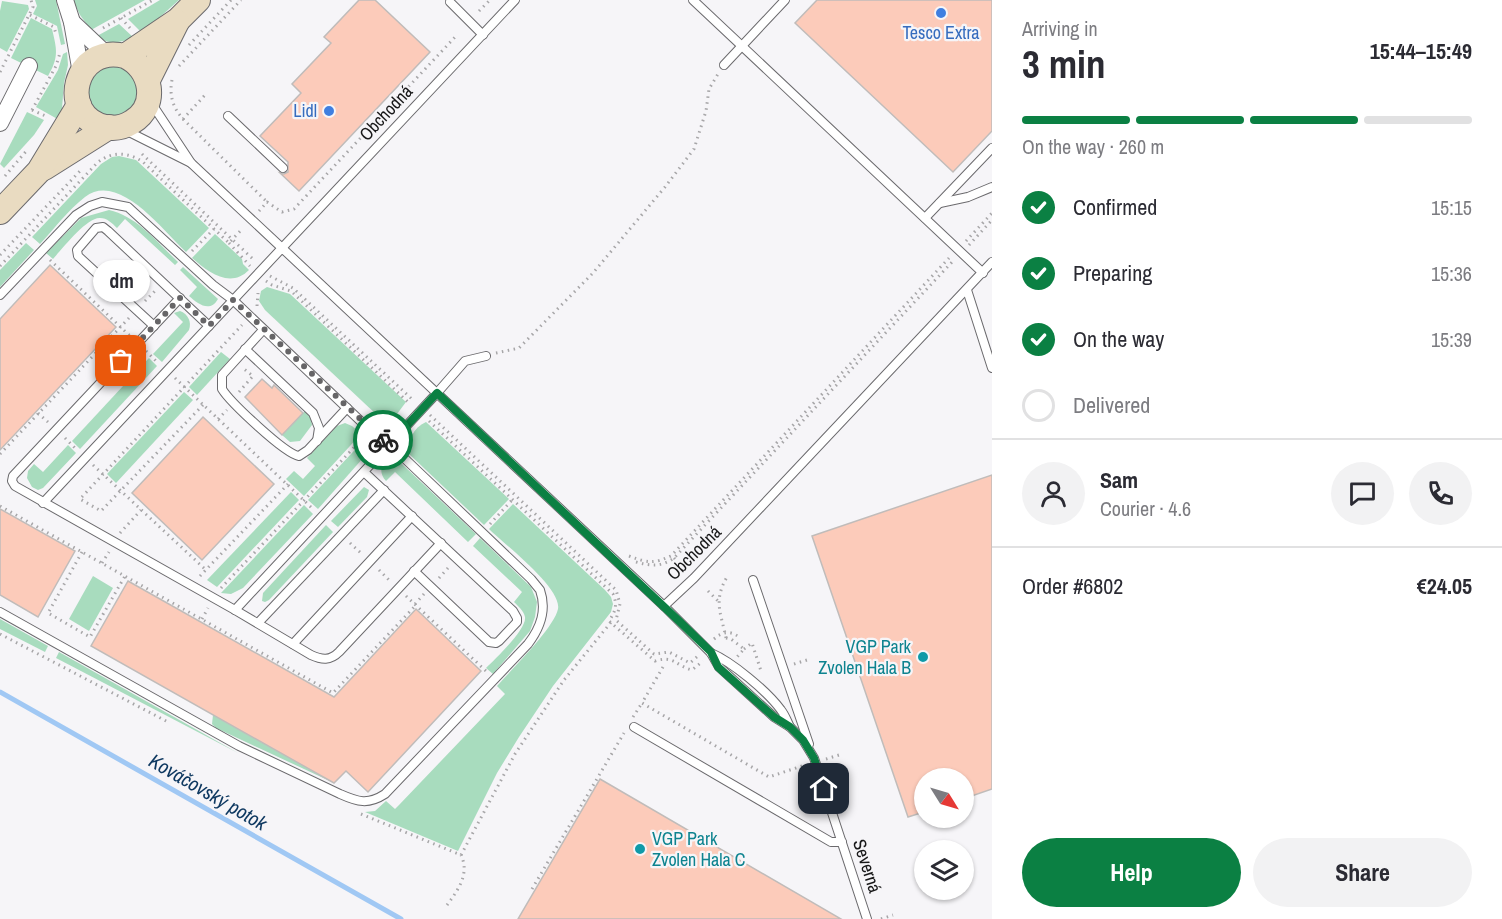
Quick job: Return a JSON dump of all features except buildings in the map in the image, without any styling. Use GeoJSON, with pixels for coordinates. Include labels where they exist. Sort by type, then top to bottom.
{"type":"FeatureCollection","features":[{"type":"Feature","properties":{"kind":"street"},"geometry":{"type":"LineString","coordinates":[[65,0],[72,22],[81,73]]}},
{"type":"Feature","properties":{"kind":"street"},"geometry":{"type":"LineString","coordinates":[[114,127],[93,122],[85,115],[79,105],[76,89],[81,73],[92,61],[116,56],[178,20],[198,0]]}},
{"type":"Feature","properties":{"kind":"street"},"geometry":{"type":"LineString","coordinates":[[39,171],[114,127],[133,122],[140,116],[148,89],[178,20]]}},
{"type":"Feature","properties":{"kind":"street"},"geometry":{"type":"LineString","coordinates":[[72,22],[116,56],[139,65],[148,89]]}},
{"type":"Feature","properties":{"kind":"street"},"geometry":{"type":"LineString","coordinates":[[0,123],[28,66]]}},
{"type":"Feature","properties":{"kind":"street"},"geometry":{"type":"LineString","coordinates":[[0,212],[39,171],[79,105]]}},
{"type":"Feature","properties":{"kind":"lane","name":"Obchodná"},"geometry":{"type":"LineString","coordinates":[[282,248],[515,0]]}},
{"type":"Feature","properties":{"kind":"lane"},"geometry":{"type":"LineString","coordinates":[[693,0],[982,273]]}},
{"type":"Feature","properties":{"kind":"lane"},"geometry":{"type":"LineString","coordinates":[[724,65],[785,0]]}},
{"type":"Feature","properties":{"kind":"lane"},"geometry":{"type":"LineString","coordinates":[[450,2],[483,34]]}},
{"type":"Feature","properties":{"kind":"lane","name":"Obchodná"},"geometry":{"type":"LineString","coordinates":[[148,89],[191,164]]}},
{"type":"Feature","properties":{"kind":"lane"},"geometry":{"type":"LineString","coordinates":[[228,116],[283,168]]}},
{"type":"Feature","properties":{"kind":"lane","name":"Obchodná"},"geometry":{"type":"LineString","coordinates":[[114,127],[152,143],[191,164],[664,606],[694,578],[992,262]]}},
{"type":"Feature","properties":{"kind":"lane"},"geometry":{"type":"LineString","coordinates":[[925,218],[992,148]]}},
{"type":"Feature","properties":{"kind":"lane"},"geometry":{"type":"LineString","coordinates":[[939,203],[992,187]]}},
{"type":"Feature","properties":{"kind":"lane"},"geometry":{"type":"LineString","coordinates":[[0,295],[76,215],[102,202],[128,207],[213,285],[233,300],[389,445],[498,548],[540,590],[543,599],[543,611],[536,633],[384,794],[366,802],[357,801],[239,746],[0,612]]}},
{"type":"Feature","properties":{"kind":"lane"},"geometry":{"type":"LineString","coordinates":[[154,326],[78,256],[78,247],[93,230],[100,227],[105,228],[209,326]]}},
{"type":"Feature","properties":{"kind":"lane"},"geometry":{"type":"LineString","coordinates":[[43,503],[282,248]]}},
{"type":"Feature","properties":{"kind":"lane"},"geometry":{"type":"LineString","coordinates":[[967,290],[992,368]]}},
{"type":"Feature","properties":{"kind":"lane"},"geometry":{"type":"LineString","coordinates":[[180,298],[13,476],[12,481],[15,486],[292,644],[317,657],[329,659],[334,657],[441,543]]}},
{"type":"Feature","properties":{"kind":"lane"},"geometry":{"type":"LineString","coordinates":[[263,330],[222,375],[222,389],[225,394],[292,455],[303,455],[347,408]]}},
{"type":"Feature","properties":{"kind":"lane"},"geometry":{"type":"LineString","coordinates":[[245,349],[313,413],[319,428],[316,441]]}},
{"type":"Feature","properties":{"kind":"lane"},"geometry":{"type":"LineString","coordinates":[[235,610],[465,361],[486,356]]}},
{"type":"Feature","properties":{"kind":"lane"},"geometry":{"type":"LineString","coordinates":[[364,472],[516,614],[516,622],[496,643],[489,642],[414,571]]}},
{"type":"Feature","properties":{"kind":"lane"},"geometry":{"type":"LineString","coordinates":[[258,623],[384,490]]}},
{"type":"Feature","properties":{"kind":"lane"},"geometry":{"type":"LineString","coordinates":[[292,644],[412,516]]}},
{"type":"Feature","properties":{"kind":"lane"},"geometry":{"type":"LineString","coordinates":[[753,580],[815,760]]}},
{"type":"Feature","properties":{"kind":"lane","name":"Severná"},"geometry":{"type":"LineString","coordinates":[[664,606],[709,650],[718,667],[803,740],[815,760],[867,919]]}},
{"type":"Feature","properties":{"kind":"lane"},"geometry":{"type":"LineString","coordinates":[[632,725],[831,842],[842,842]]}},
{"type":"Feature","properties":{"kind":"path"},"geometry":{"type":"LineString","coordinates":[[0,72],[30,15],[33,7],[31,0]]}},
{"type":"Feature","properties":{"kind":"path"},"geometry":{"type":"LineString","coordinates":[[102,28],[153,0]]}},
{"type":"Feature","properties":{"kind":"path"},"geometry":{"type":"LineString","coordinates":[[185,49],[231,0]]}},
{"type":"Feature","properties":{"kind":"path"},"geometry":{"type":"LineString","coordinates":[[175,70],[241,0]]}},
{"type":"Feature","properties":{"kind":"path"},"geometry":{"type":"LineString","coordinates":[[479,11],[490,0]]}},
{"type":"Feature","properties":{"kind":"path"},"geometry":{"type":"LineString","coordinates":[[30,15],[54,27],[57,39]]}},
{"type":"Feature","properties":{"kind":"path"},"geometry":{"type":"LineString","coordinates":[[172,77],[170,92],[172,100],[183,119],[267,202],[282,212],[294,208],[456,36]]}},
{"type":"Feature","properties":{"kind":"path"},"geometry":{"type":"LineString","coordinates":[[49,118],[32,110],[57,66],[60,51],[66,47]]}},
{"type":"Feature","properties":{"kind":"path"},"geometry":{"type":"LineString","coordinates":[[486,356],[519,348],[593,273],[665,187],[694,149],[706,111],[709,89],[724,65]]}},
{"type":"Feature","properties":{"kind":"path"},"geometry":{"type":"LineString","coordinates":[[177,126],[205,95]]}},
{"type":"Feature","properties":{"kind":"path"},"geometry":{"type":"LineString","coordinates":[[142,153],[152,143]]}},
{"type":"Feature","properties":{"kind":"path"},"geometry":{"type":"LineString","coordinates":[[0,181],[30,146]]}},
{"type":"Feature","properties":{"kind":"path"},"geometry":{"type":"LineString","coordinates":[[259,211],[267,202]]}},
{"type":"Feature","properties":{"kind":"path"},"geometry":{"type":"LineString","coordinates":[[966,241],[992,213]]}},
{"type":"Feature","properties":{"kind":"path"},"geometry":{"type":"LineString","coordinates":[[628,556],[645,562],[657,562],[672,557],[992,220]]}},
{"type":"Feature","properties":{"kind":"path"},"geometry":{"type":"LineString","coordinates":[[230,241],[245,226]]}},
{"type":"Feature","properties":{"kind":"path"},"geometry":{"type":"LineString","coordinates":[[189,255],[214,229]]}},
{"type":"Feature","properties":{"kind":"path"},"geometry":{"type":"LineString","coordinates":[[230,241],[251,267]]}},
{"type":"Feature","properties":{"kind":"path"},"geometry":{"type":"LineString","coordinates":[[230,241],[270,276],[293,288],[605,579],[619,596],[620,610],[616,620],[610,622]]}},
{"type":"Feature","properties":{"kind":"path"},"geometry":{"type":"LineString","coordinates":[[44,255],[131,337]]}},
{"type":"Feature","properties":{"kind":"path"},"geometry":{"type":"LineString","coordinates":[[625,570],[633,561],[659,565],[667,563],[949,258]]}},
{"type":"Feature","properties":{"kind":"path"},"geometry":{"type":"LineString","coordinates":[[258,308],[257,295],[266,281],[291,291],[409,404]]}},
{"type":"Feature","properties":{"kind":"path"},"geometry":{"type":"LineString","coordinates":[[141,305],[158,288]]}},
{"type":"Feature","properties":{"kind":"path"},"geometry":{"type":"LineString","coordinates":[[0,454],[131,316]]}},
{"type":"Feature","properties":{"kind":"path"},"geometry":{"type":"LineString","coordinates":[[76,504],[243,323]]}},
{"type":"Feature","properties":{"kind":"path"},"geometry":{"type":"LineString","coordinates":[[142,347],[160,364]]}},
{"type":"Feature","properties":{"kind":"path"},"geometry":{"type":"LineString","coordinates":[[237,394],[253,376],[238,363]]}},
{"type":"Feature","properties":{"kind":"path"},"geometry":{"type":"LineString","coordinates":[[172,376],[315,511]]}},
{"type":"Feature","properties":{"kind":"path"},"geometry":{"type":"LineString","coordinates":[[80,499],[101,511],[203,405]]}},
{"type":"Feature","properties":{"kind":"path"},"geometry":{"type":"LineString","coordinates":[[218,419],[228,409]]}},
{"type":"Feature","properties":{"kind":"path"},"geometry":{"type":"LineString","coordinates":[[39,413],[49,423]]}},
{"type":"Feature","properties":{"kind":"path"},"geometry":{"type":"LineString","coordinates":[[429,421],[602,583],[615,600],[615,610],[610,622],[564,680],[515,754],[461,855],[466,869],[458,890],[447,905]]}},
{"type":"Feature","properties":{"kind":"path"},"geometry":{"type":"LineString","coordinates":[[61,434],[78,451]]}},
{"type":"Feature","properties":{"kind":"path"},"geometry":{"type":"LineString","coordinates":[[218,591],[364,436]]}},
{"type":"Feature","properties":{"kind":"path"},"geometry":{"type":"LineString","coordinates":[[91,463],[206,570]]}},
{"type":"Feature","properties":{"kind":"path"},"geometry":{"type":"LineString","coordinates":[[198,579],[288,484]]}},
{"type":"Feature","properties":{"kind":"path"},"geometry":{"type":"LineString","coordinates":[[486,527],[512,500]]}},
{"type":"Feature","properties":{"kind":"path"},"geometry":{"type":"LineString","coordinates":[[0,506],[202,619],[210,606]]}},
{"type":"Feature","properties":{"kind":"path"},"geometry":{"type":"LineString","coordinates":[[117,537],[123,527],[141,510]]}},
{"type":"Feature","properties":{"kind":"path"},"geometry":{"type":"LineString","coordinates":[[347,540],[364,556]]}},
{"type":"Feature","properties":{"kind":"path"},"geometry":{"type":"LineString","coordinates":[[102,563],[110,550]]}},
{"type":"Feature","properties":{"kind":"path"},"geometry":{"type":"LineString","coordinates":[[82,552],[48,613],[90,637],[125,576]]}},
{"type":"Feature","properties":{"kind":"path"},"geometry":{"type":"LineString","coordinates":[[672,557],[681,565]]}},
{"type":"Feature","properties":{"kind":"path"},"geometry":{"type":"LineString","coordinates":[[435,582],[452,564]]}},
{"type":"Feature","properties":{"kind":"path"},"geometry":{"type":"LineString","coordinates":[[375,567],[393,583]]}},
{"type":"Feature","properties":{"kind":"path"},"geometry":{"type":"LineString","coordinates":[[727,577],[718,601],[725,639],[731,639],[744,649]]}},
{"type":"Feature","properties":{"kind":"path"},"geometry":{"type":"LineString","coordinates":[[602,583],[605,579]]}},
{"type":"Feature","properties":{"kind":"path"},"geometry":{"type":"LineString","coordinates":[[708,591],[718,601]]}},
{"type":"Feature","properties":{"kind":"path"},"geometry":{"type":"LineString","coordinates":[[415,604],[425,593]]}},
{"type":"Feature","properties":{"kind":"path"},"geometry":{"type":"LineString","coordinates":[[404,594],[495,679]]}},
{"type":"Feature","properties":{"kind":"path"},"geometry":{"type":"LineString","coordinates":[[616,620],[654,654],[669,652],[690,663],[709,650],[718,635],[733,633],[739,637]]}},
{"type":"Feature","properties":{"kind":"path"},"geometry":{"type":"LineString","coordinates":[[610,622],[655,661],[662,658],[672,660],[692,670],[704,660]]}},
{"type":"Feature","properties":{"kind":"path"},"geometry":{"type":"LineString","coordinates":[[743,664],[736,658],[748,644],[752,643],[763,675],[757,677]]}},
{"type":"Feature","properties":{"kind":"path"},"geometry":{"type":"LineString","coordinates":[[783,668],[807,660]]}},
{"type":"Feature","properties":{"kind":"path"},"geometry":{"type":"LineString","coordinates":[[632,725],[663,667]]}},
{"type":"Feature","properties":{"kind":"path"},"geometry":{"type":"LineString","coordinates":[[642,703],[769,777],[838,754]]}},
{"type":"Feature","properties":{"kind":"path"},"geometry":{"type":"LineString","coordinates":[[532,889],[624,732]]}},
{"type":"Feature","properties":{"kind":"path"},"geometry":{"type":"LineString","coordinates":[[881,919],[893,915]]}},
{"type":"Feature","properties":{"kind":"green space"},"geometry":{"type":"Polygon","coordinates":[[[35,0],[56,0],[65,44],[61,45],[57,26],[33,14],[37,6],[35,0]]]}},
{"type":"Feature","properties":{"kind":"green space"},"geometry":{"type":"Polygon","coordinates":[[[73,0],[145,0],[91,30],[73,0]]]}},
{"type":"Feature","properties":{"kind":"green space"},"geometry":{"type":"Polygon","coordinates":[[[160,0],[179,0],[142,33],[128,19],[160,0]]]}},
{"type":"Feature","properties":{"kind":"green space"},"geometry":{"type":"Polygon","coordinates":[[[2,1],[28,5],[29,9],[7,52],[0,48],[2,1]]]}},
{"type":"Feature","properties":{"kind":"green space"},"geometry":{"type":"Polygon","coordinates":[[[31,18],[52,29],[56,53],[48,76],[11,58],[31,18]]]}},
{"type":"Feature","properties":{"kind":"green space"},"geometry":{"type":"Polygon","coordinates":[[[119,24],[134,38],[110,42],[97,36],[119,24]]]}},
{"type":"Feature","properties":{"kind":"green space"},"geometry":{"type":"Polygon","coordinates":[[[67,52],[68,65],[61,121],[36,107],[58,70],[63,54],[67,52]]]}},
{"type":"Feature","properties":{"kind":"green space"},"geometry":{"type":"Polygon","coordinates":[[[106,63],[133,70],[140,103],[113,122],[85,104],[91,72],[106,63]]]}},
{"type":"Feature","properties":{"kind":"green space"},"geometry":{"type":"Polygon","coordinates":[[[27,112],[44,120],[34,135],[4,168],[0,164],[27,112]]]}},
{"type":"Feature","properties":{"kind":"green space"},"geometry":{"type":"Polygon","coordinates":[[[119,156],[136,160],[209,228],[186,252],[140,207],[126,197],[112,192],[98,191],[85,197],[40,244],[32,237],[101,164],[112,157],[119,156]]]}},
{"type":"Feature","properties":{"kind":"green space"},"geometry":{"type":"Polygon","coordinates":[[[109,210],[138,224],[178,262],[175,265],[125,219],[117,228],[105,219],[95,219],[75,234],[53,259],[46,253],[81,218],[109,210]]]}},
{"type":"Feature","properties":{"kind":"green space"},"geometry":{"type":"Polygon","coordinates":[[[215,234],[242,259],[243,264],[249,270],[242,276],[227,278],[219,276],[192,258],[215,234]]]}},
{"type":"Feature","properties":{"kind":"green space"},"geometry":{"type":"Polygon","coordinates":[[[26,243],[34,250],[0,287],[0,270],[26,243]]]}},
{"type":"Feature","properties":{"kind":"green space"},"geometry":{"type":"Polygon","coordinates":[[[183,267],[218,299],[215,303],[211,306],[204,306],[189,296],[197,287],[180,270],[183,267]]]}},
{"type":"Feature","properties":{"kind":"green space"},"geometry":{"type":"Polygon","coordinates":[[[267,287],[290,294],[406,402],[397,414],[386,420],[378,416],[265,310],[259,301],[261,291],[267,287]]]}},
{"type":"Feature","properties":{"kind":"green space"},"geometry":{"type":"Polygon","coordinates":[[[180,311],[189,319],[189,330],[162,362],[153,354],[183,322],[174,313],[180,311]]]}},
{"type":"Feature","properties":{"kind":"green space"},"geometry":{"type":"Polygon","coordinates":[[[221,352],[230,359],[197,395],[189,387],[221,352]]]}},
{"type":"Feature","properties":{"kind":"green space"},"geometry":{"type":"Polygon","coordinates":[[[149,358],[157,366],[80,449],[72,441],[149,358]]]}},
{"type":"Feature","properties":{"kind":"green space"},"geometry":{"type":"Polygon","coordinates":[[[184,392],[193,400],[116,483],[107,474],[184,392]]]}},
{"type":"Feature","properties":{"kind":"green space"},"geometry":{"type":"Polygon","coordinates":[[[305,411],[311,418],[312,425],[300,441],[290,442],[282,435],[305,411]]]}},
{"type":"Feature","properties":{"kind":"green space"},"geometry":{"type":"Polygon","coordinates":[[[426,422],[509,499],[484,525],[408,453],[412,435],[426,422]]]}},
{"type":"Feature","properties":{"kind":"green space"},"geometry":{"type":"Polygon","coordinates":[[[345,423],[361,434],[304,496],[286,479],[294,471],[303,479],[315,466],[307,458],[337,426],[345,423]]]}},
{"type":"Feature","properties":{"kind":"green space"},"geometry":{"type":"Polygon","coordinates":[[[365,439],[367,447],[364,457],[318,509],[308,500],[365,439]]]}},
{"type":"Feature","properties":{"kind":"green space"},"geometry":{"type":"Polygon","coordinates":[[[68,445],[76,453],[43,488],[38,490],[32,487],[27,478],[28,471],[34,464],[43,472],[68,445]]]}},
{"type":"Feature","properties":{"kind":"green space"},"geometry":{"type":"Polygon","coordinates":[[[393,459],[402,464],[476,534],[468,542],[395,472],[386,481],[381,471],[385,462],[393,459]]]}},
{"type":"Feature","properties":{"kind":"green space"},"geometry":{"type":"Polygon","coordinates":[[[364,487],[369,490],[367,497],[338,527],[331,521],[364,487]]]}},
{"type":"Feature","properties":{"kind":"green space"},"geometry":{"type":"Polygon","coordinates":[[[291,492],[299,500],[217,587],[207,580],[291,492]]]}},
{"type":"Feature","properties":{"kind":"green space"},"geometry":{"type":"Polygon","coordinates":[[[513,504],[605,590],[613,604],[611,612],[553,686],[519,737],[497,773],[458,851],[365,812],[375,811],[386,801],[395,809],[399,805],[505,694],[497,686],[541,637],[555,617],[558,609],[557,600],[542,578],[489,529],[513,504]]]}},
{"type":"Feature","properties":{"kind":"green space"},"geometry":{"type":"Polygon","coordinates":[[[304,505],[313,514],[243,588],[231,594],[221,593],[304,505]]]}},
{"type":"Feature","properties":{"kind":"green space"},"geometry":{"type":"Polygon","coordinates":[[[326,525],[333,532],[269,600],[262,601],[263,593],[326,525]]]}},
{"type":"Feature","properties":{"kind":"green space"},"geometry":{"type":"Polygon","coordinates":[[[480,538],[531,587],[537,602],[530,631],[493,674],[486,668],[516,636],[525,617],[514,602],[522,592],[473,546],[480,538]]]}},
{"type":"Feature","properties":{"kind":"green space"},"geometry":{"type":"Polygon","coordinates":[[[93,576],[113,588],[89,631],[69,619],[93,576]]]}},
{"type":"Feature","properties":{"kind":"green space"},"geometry":{"type":"Polygon","coordinates":[[[0,619],[48,646],[45,652],[0,629],[0,619]]]}},
{"type":"Feature","properties":{"kind":"green space"},"geometry":{"type":"Polygon","coordinates":[[[59,652],[238,753],[56,658],[59,652]]]}},
{"type":"Feature","properties":{"kind":"green space"},"geometry":{"type":"Polygon","coordinates":[[[213,715],[334,783],[216,728],[212,724],[213,715]]]}},
{"type":"Feature","properties":{"kind":"waterway","name":"Kováčovský potok"},"geometry":{"type":"LineString","coordinates":[[0,692],[401,919]]}},
{"type":"Feature","properties":{"kind":"way so far"},"geometry":{"type":"LineString","coordinates":[[121,361],[180,298],[209,326],[233,300],[383,440]]}},
{"type":"Feature","properties":{"kind":"place","name":"Tesco Extra"},"geometry":{"type":"Point","coordinates":[941,13]}},
{"type":"Feature","properties":{"kind":"place","name":"Lidl"},"geometry":{"type":"Point","coordinates":[329,111]}},
{"type":"Feature","properties":{"kind":"place","name":"dm"},"geometry":{"type":"Point","coordinates":[121,361]}},
{"type":"Feature","properties":{"kind":"place","name":"VGP Park Zvolen Hala B"},"geometry":{"type":"Point","coordinates":[923,657]}},
{"type":"Feature","properties":{"kind":"place","name":"VGP Park Zvolen Hala C"},"geometry":{"type":"Point","coordinates":[640,849]}},
{"type":"Feature","properties":{"kind":"route"},"geometry":{"type":"LineString","coordinates":[[383,440],[389,445],[437,393],[664,606],[711,652],[718,667],[803,740],[814,758],[824,789]]}}]}
